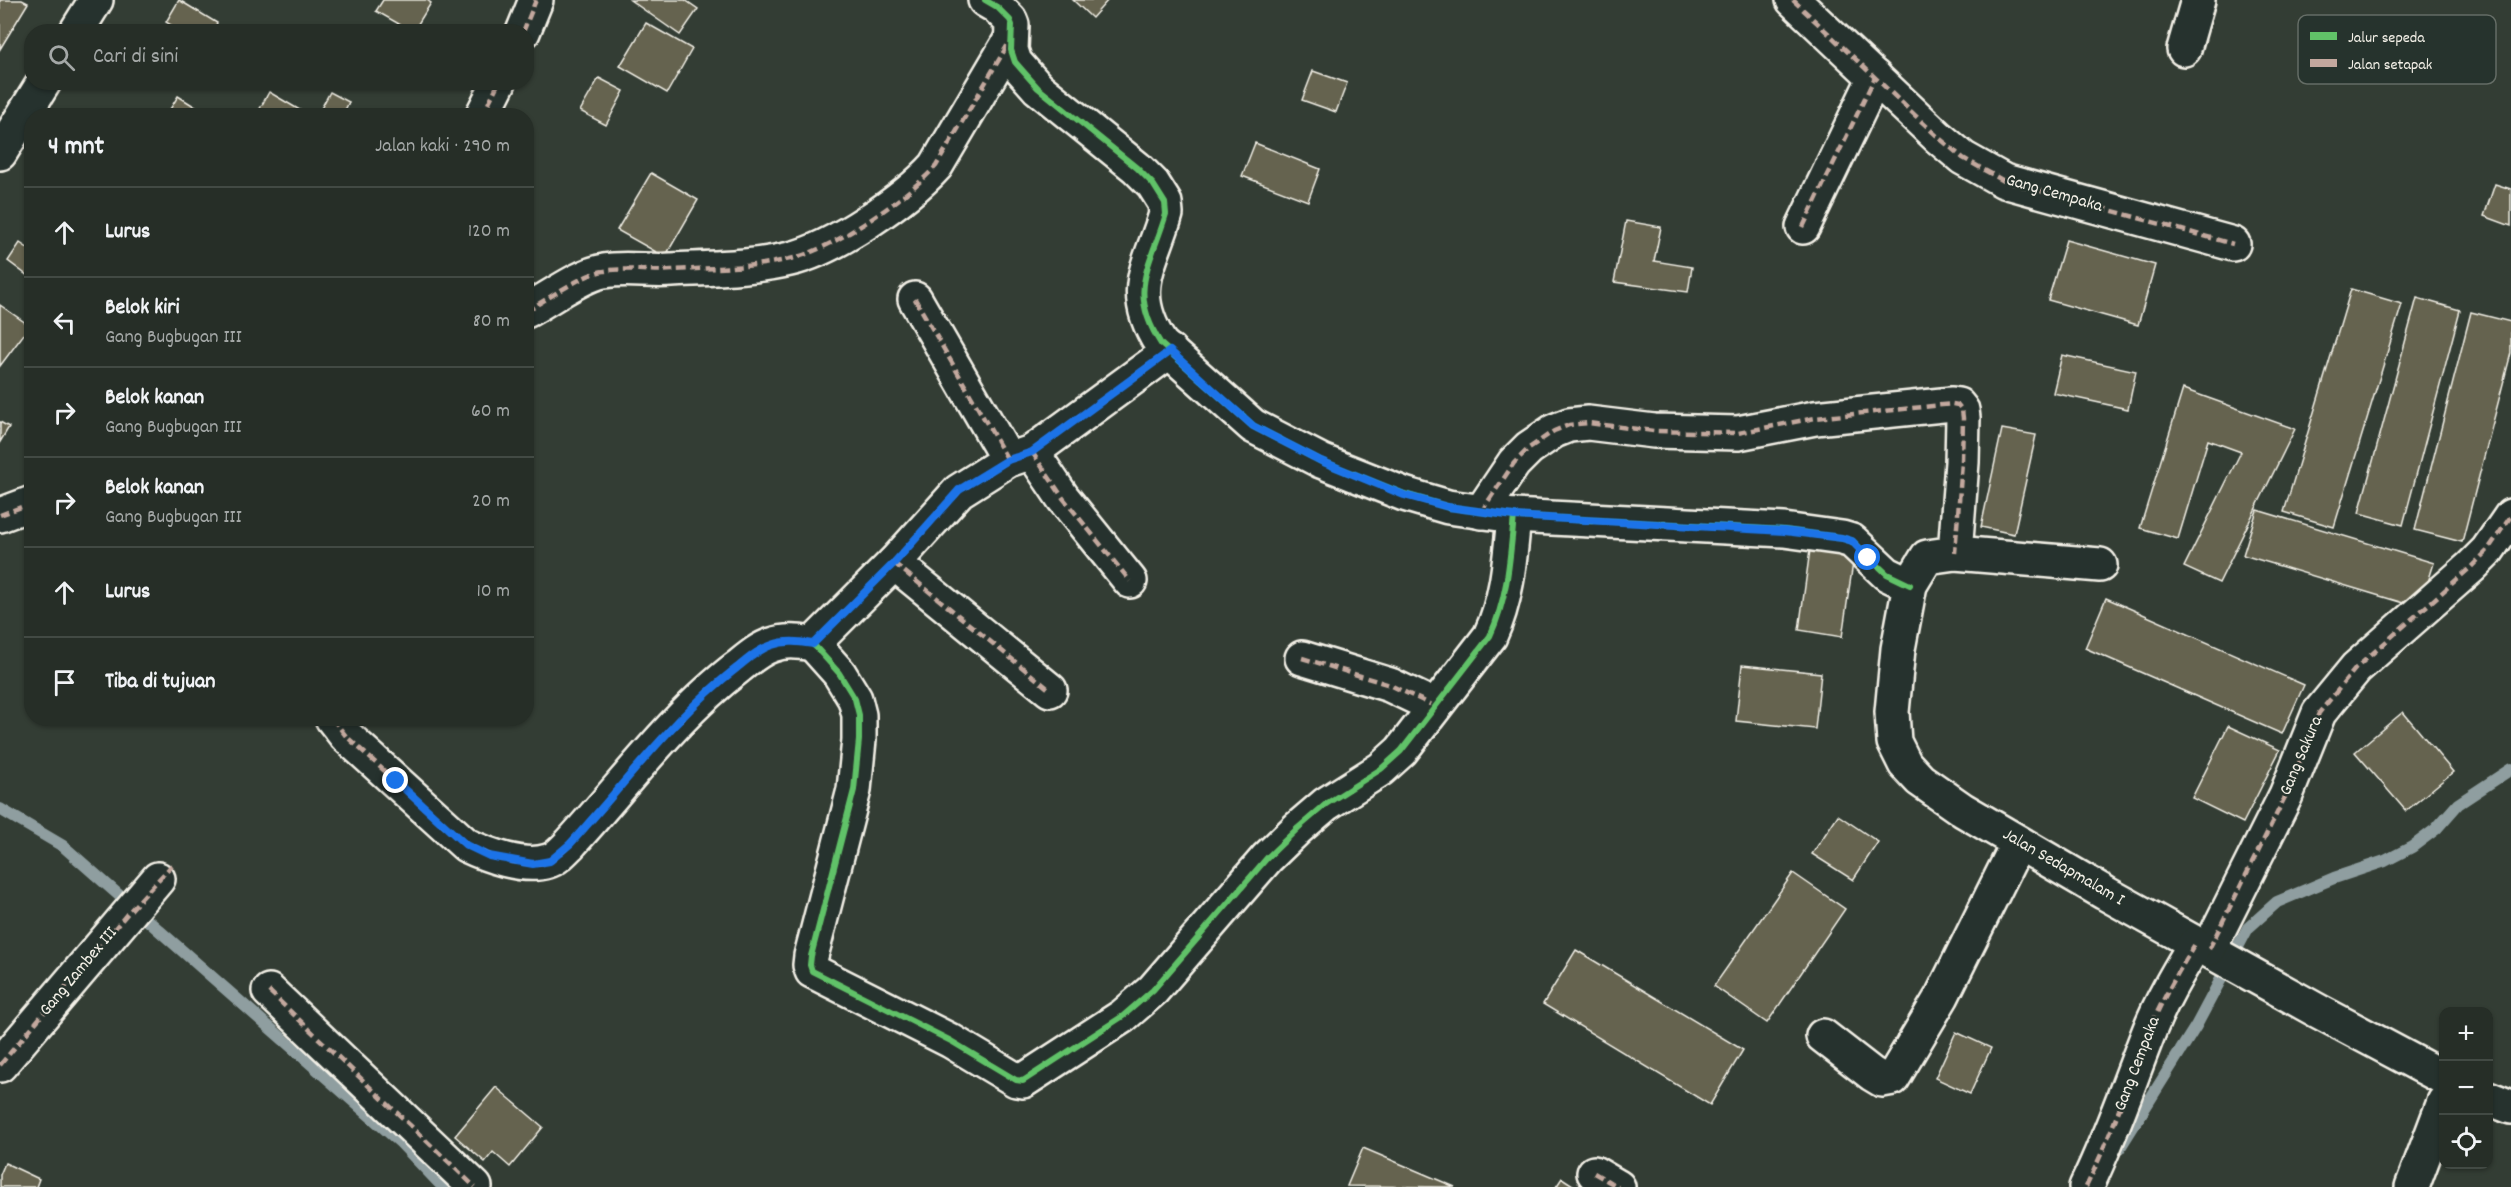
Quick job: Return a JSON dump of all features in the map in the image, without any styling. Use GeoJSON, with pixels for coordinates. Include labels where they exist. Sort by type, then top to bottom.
{"type":"FeatureCollection","features":[{"type":"Feature","properties":{"kind":"street"},"geometry":{"type":"LineString","coordinates":[[81,24],[96,0]]}},
{"type":"Feature","properties":{"kind":"street"},"geometry":{"type":"LineString","coordinates":[[526,24],[536,0]]}},
{"type":"Feature","properties":{"kind":"street"},"geometry":{"type":"LineString","coordinates":[[985,0],[997,7],[1011,21],[1010,41],[1016,62],[1038,88],[1137,168],[1160,192],[1165,203],[1166,214],[1143,281],[1143,302],[1150,327],[1161,344],[1253,426],[1321,461],[1404,495],[1448,507],[1514,516],[1784,531],[1842,538],[1852,541],[1887,574],[1910,585]]}},
{"type":"Feature","properties":{"kind":"street"},"geometry":{"type":"LineString","coordinates":[[2184,49],[2198,0]]}},
{"type":"Feature","properties":{"kind":"street","name":"Gang Cempaka"},"geometry":{"type":"LineString","coordinates":[[1801,2],[1931,131],[1964,158],[2004,182],[2233,244]]}},
{"type":"Feature","properties":{"kind":"street"},"geometry":{"type":"LineString","coordinates":[[534,306],[591,274],[603,271],[647,272],[770,263],[793,258],[841,237],[916,185],[936,166],[1010,41]]}},
{"type":"Feature","properties":{"kind":"street"},"geometry":{"type":"LineString","coordinates":[[1803,227],[1875,77]]}},
{"type":"Feature","properties":{"kind":"street"},"geometry":{"type":"LineString","coordinates":[[28,108],[39,90]]}},
{"type":"Feature","properties":{"kind":"street"},"geometry":{"type":"LineString","coordinates":[[486,108],[495,90]]}},
{"type":"Feature","properties":{"kind":"street"},"geometry":{"type":"LineString","coordinates":[[0,153],[24,114]]}},
{"type":"Feature","properties":{"kind":"street"},"geometry":{"type":"LineString","coordinates":[[915,299],[1020,456],[1063,498],[1130,581]]}},
{"type":"Feature","properties":{"kind":"street"},"geometry":{"type":"LineString","coordinates":[[813,644],[894,563],[959,490],[1020,456],[1170,351]]}},
{"type":"Feature","properties":{"kind":"street"},"geometry":{"type":"LineString","coordinates":[[1481,512],[1514,462],[1529,448],[1554,431],[1569,425],[1588,423],[1654,431],[1738,434],[1815,418],[1952,404],[1958,405],[1962,410],[1963,418],[1955,553]]}},
{"type":"Feature","properties":{"kind":"street"},"geometry":{"type":"LineString","coordinates":[[0,515],[24,506]]}},
{"type":"Feature","properties":{"kind":"street"},"geometry":{"type":"LineString","coordinates":[[338,726],[346,736],[466,845],[489,856],[533,864],[550,861],[570,844],[686,713],[726,676],[758,652],[772,645],[786,642],[813,644],[850,688],[859,715],[854,790],[811,956],[812,971],[951,1041],[1016,1080],[1023,1081],[1123,1016],[1153,990],[1267,858],[1326,804],[1390,761],[1401,751],[1490,636],[1500,614],[1508,579],[1514,516]]}},
{"type":"Feature","properties":{"kind":"street","name":"Gang Sakura"},"geometry":{"type":"LineString","coordinates":[[2217,955],[2319,713],[2356,668],[2487,551],[2511,516]]}},
{"type":"Feature","properties":{"kind":"street","name":"Jalan Sedapmalam I"},"geometry":{"type":"LineString","coordinates":[[2100,566],[1955,553],[1928,557],[1910,585],[1898,650],[1892,712],[1894,742],[1905,764],[1920,780],[1963,810],[2018,843],[2217,955],[2439,1075]]}},
{"type":"Feature","properties":{"kind":"street"},"geometry":{"type":"LineString","coordinates":[[894,563],[1050,690]]}},
{"type":"Feature","properties":{"kind":"street"},"geometry":{"type":"LineString","coordinates":[[1302,658],[1390,685],[1434,706]]}},
{"type":"Feature","properties":{"kind":"street"},"geometry":{"type":"LineString","coordinates":[[1823,1036],[1872,1074],[1882,1080],[1893,1078],[1942,996],[2018,843]]}},
{"type":"Feature","properties":{"kind":"street","name":"Gang Zambex III"},"geometry":{"type":"LineString","coordinates":[[0,1065],[154,884]]}},
{"type":"Feature","properties":{"kind":"street","name":"Gang Cempaka"},"geometry":{"type":"LineString","coordinates":[[2086,1187],[2105,1148],[2171,984],[2217,955]]}},
{"type":"Feature","properties":{"kind":"street"},"geometry":{"type":"LineString","coordinates":[[269,991],[475,1187]]}},
{"type":"Feature","properties":{"kind":"street"},"geometry":{"type":"LineString","coordinates":[[2493,1100],[2511,1107]]}},
{"type":"Feature","properties":{"kind":"street"},"geometry":{"type":"LineString","coordinates":[[2412,1187],[2439,1115]]}},
{"type":"Feature","properties":{"kind":"building"},"geometry":{"type":"Polygon","coordinates":[[[0,0],[22,0],[28,3],[0,49],[0,0]]]}},
{"type":"Feature","properties":{"kind":"building"},"geometry":{"type":"Polygon","coordinates":[[[179,0],[217,23],[169,24],[166,22],[179,0]]]}},
{"type":"Feature","properties":{"kind":"building"},"geometry":{"type":"Polygon","coordinates":[[[383,0],[427,0],[431,3],[418,24],[399,24],[376,11],[383,0]]]}},
{"type":"Feature","properties":{"kind":"building"},"geometry":{"type":"Polygon","coordinates":[[[630,0],[685,0],[698,9],[680,35],[630,0]]]}},
{"type":"Feature","properties":{"kind":"building"},"geometry":{"type":"Polygon","coordinates":[[[1073,0],[1108,0],[1092,18],[1073,0]]]}},
{"type":"Feature","properties":{"kind":"building"},"geometry":{"type":"Polygon","coordinates":[[[646,23],[692,49],[667,93],[620,66],[646,23]]]}},
{"type":"Feature","properties":{"kind":"building"},"geometry":{"type":"Polygon","coordinates":[[[1313,71],[1347,83],[1336,112],[1302,100],[1313,71]]]}},
{"type":"Feature","properties":{"kind":"building"},"geometry":{"type":"Polygon","coordinates":[[[599,78],[624,91],[606,125],[580,111],[599,78]]]}},
{"type":"Feature","properties":{"kind":"building"},"geometry":{"type":"Polygon","coordinates":[[[269,92],[296,108],[260,108],[269,92]]]}},
{"type":"Feature","properties":{"kind":"building"},"geometry":{"type":"Polygon","coordinates":[[[330,92],[349,102],[346,108],[321,108],[330,92]]]}},
{"type":"Feature","properties":{"kind":"building"},"geometry":{"type":"Polygon","coordinates":[[[178,96],[197,108],[171,108],[178,96]]]}},
{"type":"Feature","properties":{"kind":"building"},"geometry":{"type":"Polygon","coordinates":[[[1255,143],[1320,169],[1308,201],[1242,176],[1255,143]]]}},
{"type":"Feature","properties":{"kind":"building"},"geometry":{"type":"Polygon","coordinates":[[[651,173],[698,200],[665,257],[617,230],[651,173]]]}},
{"type":"Feature","properties":{"kind":"building"},"geometry":{"type":"Polygon","coordinates":[[[2495,184],[2511,189],[2511,226],[2484,216],[2495,184]]]}},
{"type":"Feature","properties":{"kind":"building"},"geometry":{"type":"Polygon","coordinates":[[[1626,221],[1661,227],[1654,261],[1692,267],[1688,292],[1614,282],[1626,221]]]}},
{"type":"Feature","properties":{"kind":"building"},"geometry":{"type":"Polygon","coordinates":[[[2066,240],[2155,265],[2138,325],[2048,300],[2066,240]]]}},
{"type":"Feature","properties":{"kind":"building"},"geometry":{"type":"Polygon","coordinates":[[[20,243],[24,246],[24,273],[8,261],[20,243]]]}},
{"type":"Feature","properties":{"kind":"building"},"geometry":{"type":"Polygon","coordinates":[[[2351,289],[2402,304],[2334,527],[2284,512],[2351,289]]]}},
{"type":"Feature","properties":{"kind":"building"},"geometry":{"type":"Polygon","coordinates":[[[2417,298],[2460,310],[2403,525],[2359,513],[2417,298]]]}},
{"type":"Feature","properties":{"kind":"building"},"geometry":{"type":"Polygon","coordinates":[[[0,305],[24,322],[24,334],[0,366],[0,305]]]}},
{"type":"Feature","properties":{"kind":"building"},"geometry":{"type":"Polygon","coordinates":[[[2471,312],[2511,322],[2511,353],[2462,542],[2415,530],[2471,312]]]}},
{"type":"Feature","properties":{"kind":"building"},"geometry":{"type":"Polygon","coordinates":[[[2062,355],[2136,371],[2128,409],[2053,393],[2062,355]]]}},
{"type":"Feature","properties":{"kind":"building"},"geometry":{"type":"Polygon","coordinates":[[[2183,389],[2295,429],[2219,583],[2184,567],[2241,452],[2208,440],[2178,539],[2140,528],[2183,389]]]}},
{"type":"Feature","properties":{"kind":"building"},"geometry":{"type":"Polygon","coordinates":[[[0,422],[9,427],[0,442],[0,422]]]}},
{"type":"Feature","properties":{"kind":"building"},"geometry":{"type":"Polygon","coordinates":[[[2002,429],[2036,435],[2014,534],[1981,527],[2002,429]]]}},
{"type":"Feature","properties":{"kind":"building"},"geometry":{"type":"Polygon","coordinates":[[[2257,510],[2434,563],[2420,608],[2243,555],[2257,510]]]}},
{"type":"Feature","properties":{"kind":"building"},"geometry":{"type":"Polygon","coordinates":[[[1810,550],[1854,556],[1842,637],[1799,630],[1810,550]]]}},
{"type":"Feature","properties":{"kind":"building"},"geometry":{"type":"Polygon","coordinates":[[[2106,598],[2304,685],[2282,734],[2085,648],[2106,598]]]}},
{"type":"Feature","properties":{"kind":"building"},"geometry":{"type":"Polygon","coordinates":[[[1742,665],[1821,673],[1815,729],[1736,721],[1742,665]]]}},
{"type":"Feature","properties":{"kind":"building"},"geometry":{"type":"Polygon","coordinates":[[[2403,712],[2453,772],[2406,811],[2355,752],[2403,712]]]}},
{"type":"Feature","properties":{"kind":"building"},"geometry":{"type":"Polygon","coordinates":[[[2228,726],[2280,750],[2243,823],[2192,798],[2228,726]]]}},
{"type":"Feature","properties":{"kind":"building"},"geometry":{"type":"Polygon","coordinates":[[[1838,815],[1878,842],[1853,880],[1812,854],[1838,815]]]}},
{"type":"Feature","properties":{"kind":"building"},"geometry":{"type":"Polygon","coordinates":[[[1793,873],[1845,909],[1767,1023],[1714,986],[1793,873]]]}},
{"type":"Feature","properties":{"kind":"building"},"geometry":{"type":"Polygon","coordinates":[[[1576,950],[1743,1050],[1710,1105],[1543,1004],[1576,950]]]}},
{"type":"Feature","properties":{"kind":"building"},"geometry":{"type":"Polygon","coordinates":[[[1956,1032],[1991,1048],[1970,1094],[1935,1078],[1956,1032]]]}},
{"type":"Feature","properties":{"kind":"building"},"geometry":{"type":"Polygon","coordinates":[[[496,1087],[543,1127],[510,1167],[493,1152],[485,1162],[455,1136],[496,1087]]]}},
{"type":"Feature","properties":{"kind":"building"},"geometry":{"type":"Polygon","coordinates":[[[1363,1148],[1455,1187],[1347,1186],[1363,1148]]]}},
{"type":"Feature","properties":{"kind":"building"},"geometry":{"type":"Polygon","coordinates":[[[5,1163],[39,1179],[36,1187],[0,1187],[0,1175],[5,1163]]]}},
{"type":"Feature","properties":{"kind":"building"},"geometry":{"type":"Polygon","coordinates":[[[1562,1178],[1576,1187],[1556,1187],[1562,1178]]]}},
{"type":"Feature","properties":{"kind":"waterway"},"geometry":{"type":"LineString","coordinates":[[2119,1149],[2196,1026],[2248,928],[2277,902],[2334,878],[2385,861],[2412,847],[2436,829],[2458,804],[2511,769]]}},
{"type":"Feature","properties":{"kind":"waterway"},"geometry":{"type":"LineString","coordinates":[[0,809],[63,846],[401,1143],[443,1187]]}},
{"type":"Feature","properties":{"kind":"marked path"},"geometry":{"type":"LineString","coordinates":[[526,24],[536,0]]}},
{"type":"Feature","properties":{"kind":"marked path"},"geometry":{"type":"LineString","coordinates":[[1793,0],[1938,137],[1963,158],[2004,181],[2233,244]]}},
{"type":"Feature","properties":{"kind":"marked path"},"geometry":{"type":"LineString","coordinates":[[534,306],[595,273],[621,269],[664,270],[761,264],[808,253],[848,234],[907,193],[936,166],[1010,41]]}},
{"type":"Feature","properties":{"kind":"marked path"},"geometry":{"type":"LineString","coordinates":[[1803,227],[1875,77]]}},
{"type":"Feature","properties":{"kind":"marked path"},"geometry":{"type":"LineString","coordinates":[[486,108],[495,90]]}},
{"type":"Feature","properties":{"kind":"marked path"},"geometry":{"type":"LineString","coordinates":[[915,299],[1008,460]]}},
{"type":"Feature","properties":{"kind":"marked path"},"geometry":{"type":"LineString","coordinates":[[813,644],[894,563],[959,491],[1008,460],[1032,452],[1170,351]]}},
{"type":"Feature","properties":{"kind":"marked path"},"geometry":{"type":"LineString","coordinates":[[1481,512],[1514,463],[1529,448],[1554,431],[1569,425],[1588,423],[1654,431],[1738,433],[1815,418],[1952,404],[1958,405],[1962,410],[1963,418],[1955,553]]}},
{"type":"Feature","properties":{"kind":"marked path"},"geometry":{"type":"LineString","coordinates":[[1032,452],[1063,498],[1130,581]]}},
{"type":"Feature","properties":{"kind":"marked path"},"geometry":{"type":"LineString","coordinates":[[0,515],[24,506]]}},
{"type":"Feature","properties":{"kind":"marked path"},"geometry":{"type":"LineString","coordinates":[[2209,949],[2286,795],[2319,713],[2356,668],[2487,551],[2511,516]]}},
{"type":"Feature","properties":{"kind":"marked path"},"geometry":{"type":"LineString","coordinates":[[894,563],[1050,690]]}},
{"type":"Feature","properties":{"kind":"marked path"},"geometry":{"type":"LineString","coordinates":[[338,726],[346,736],[466,845],[506,860],[538,863],[551,860],[563,851],[693,706],[754,654],[782,642],[813,644]]}},
{"type":"Feature","properties":{"kind":"marked path"},"geometry":{"type":"LineString","coordinates":[[1302,658],[1390,685],[1434,706]]}},
{"type":"Feature","properties":{"kind":"marked path"},"geometry":{"type":"LineString","coordinates":[[0,1065],[127,914],[172,865]]}},
{"type":"Feature","properties":{"kind":"marked path"},"geometry":{"type":"LineString","coordinates":[[2086,1187],[2112,1129],[2155,1018],[2195,944]]}},
{"type":"Feature","properties":{"kind":"marked path"},"geometry":{"type":"LineString","coordinates":[[269,991],[475,1187]]}},
{"type":"Feature","properties":{"kind":"marked path"},"geometry":{"type":"LineString","coordinates":[[1594,1173],[1618,1187]]}},
{"type":"Feature","properties":{"kind":"cycle path"},"geometry":{"type":"LineString","coordinates":[[985,0],[997,7],[1010,20],[1012,25],[1011,50],[1015,62],[1022,70],[1038,88],[1137,168],[1153,184],[1165,203],[1166,214],[1148,264],[1143,294],[1145,309],[1151,325],[1161,344],[1253,426],[1321,461],[1404,494],[1448,507],[1514,516],[1784,530],[1842,538],[1852,541],[1887,574],[1910,585]]}},
{"type":"Feature","properties":{"kind":"cycle path"},"geometry":{"type":"LineString","coordinates":[[813,644],[839,673],[855,699],[859,715],[859,740],[854,790],[811,956],[812,971],[951,1041],[1016,1080],[1023,1081],[1123,1016],[1153,990],[1267,858],[1298,828],[1326,804],[1381,769],[1401,751],[1490,636],[1501,607],[1514,516]]}},
{"type":"Feature","properties":{"kind":"route"},"geometry":{"type":"LineString","coordinates":[[396,781],[466,845],[489,856],[533,864],[550,861],[570,844],[619,791],[686,713],[726,676],[758,652],[772,645],[786,642],[813,644],[894,563],[959,490],[1008,460],[1032,452],[1170,351],[1253,426],[1321,461],[1365,481],[1404,495],[1448,507],[1514,516],[1640,521],[1784,531],[1842,538],[1852,541],[1868,558]]}}]}
